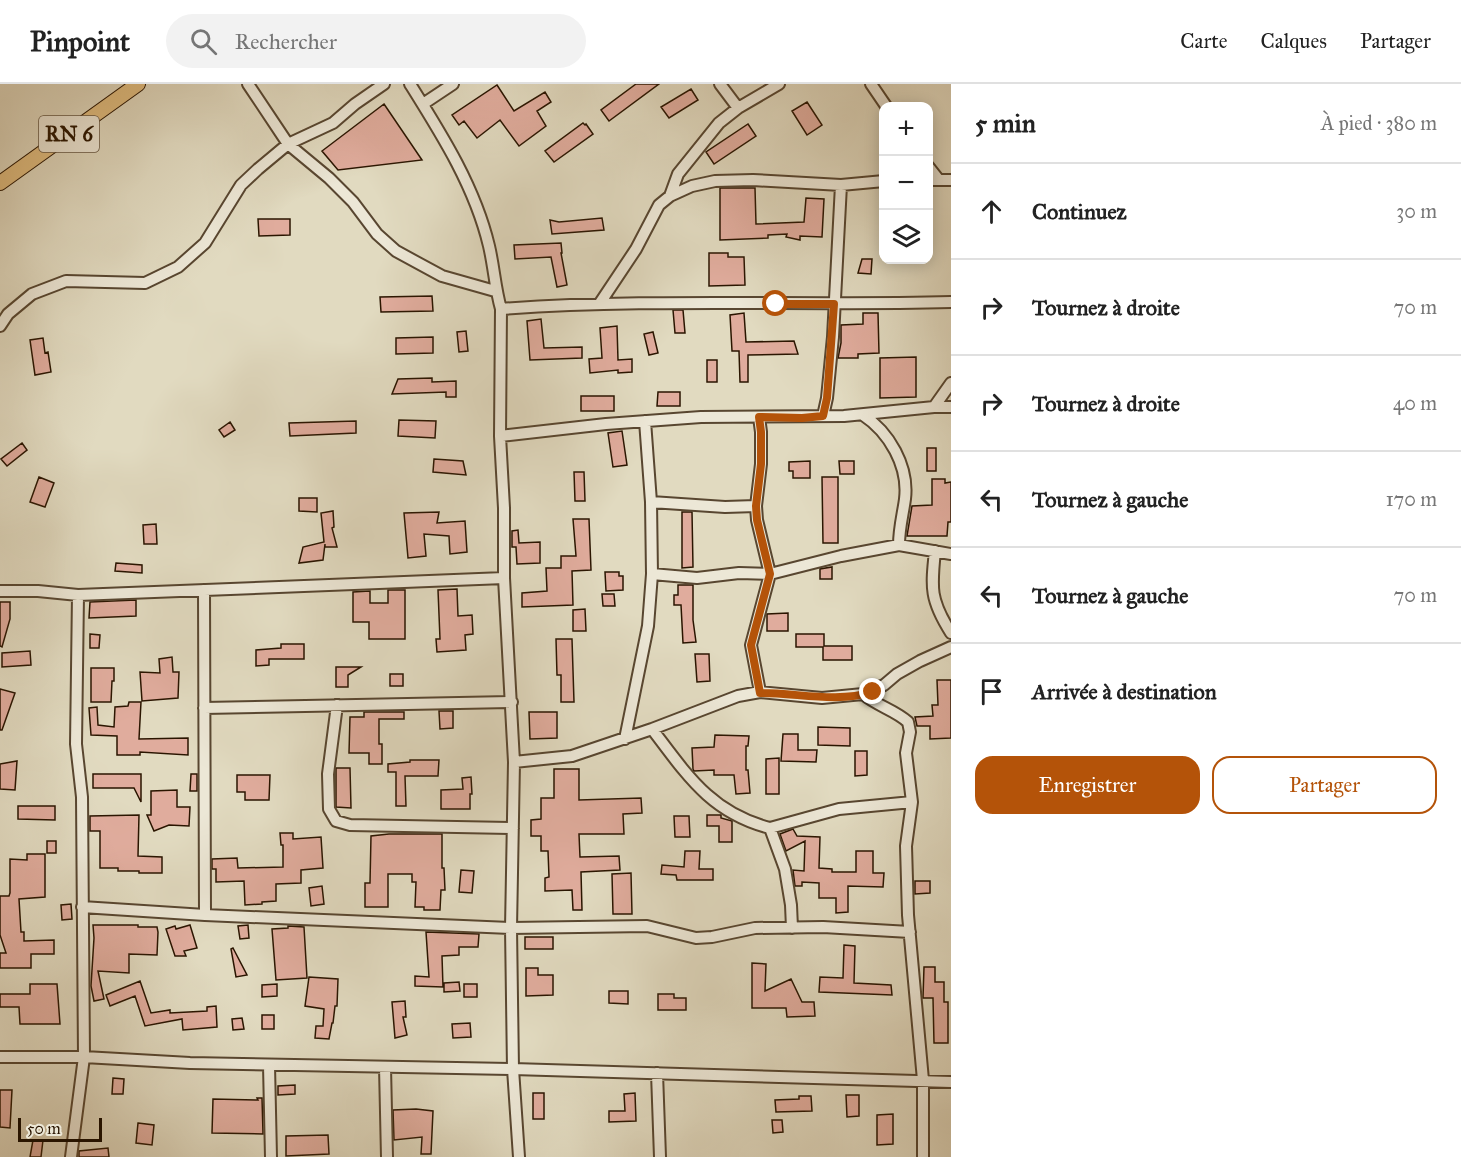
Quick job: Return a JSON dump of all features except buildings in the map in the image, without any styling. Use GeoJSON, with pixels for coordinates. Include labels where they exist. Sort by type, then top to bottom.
{"type":"FeatureCollection","features":[{"type":"Feature","properties":{"kind":"main road","name":"RN 6"},"geometry":{"type":"LineString","coordinates":[[0,183],[138,84]]}},
{"type":"Feature","properties":{"kind":"street"},"geometry":{"type":"LineString","coordinates":[[248,84],[288,144],[329,178],[353,202],[377,234],[396,251],[442,276],[495,291]]}},
{"type":"Feature","properties":{"kind":"street"},"geometry":{"type":"LineString","coordinates":[[0,326],[8,314],[32,294],[66,281],[145,283],[178,267],[205,243],[241,185],[288,144],[333,123],[384,84]]}},
{"type":"Feature","properties":{"kind":"street"},"geometry":{"type":"LineString","coordinates":[[410,84],[457,162],[478,208],[489,247],[495,291],[501,309],[500,436],[504,508],[504,578],[514,762],[511,928],[513,1069],[519,1157]]}},
{"type":"Feature","properties":{"kind":"street"},"geometry":{"type":"LineString","coordinates":[[423,104],[453,84]]}},
{"type":"Feature","properties":{"kind":"street"},"geometry":{"type":"LineString","coordinates":[[720,84],[738,108]]}},
{"type":"Feature","properties":{"kind":"street"},"geometry":{"type":"LineString","coordinates":[[670,196],[678,174],[719,123],[738,108],[779,84]]}},
{"type":"Feature","properties":{"kind":"street"},"geometry":{"type":"LineString","coordinates":[[871,84],[883,102]]}},
{"type":"Feature","properties":{"kind":"street"},"geometry":{"type":"LineString","coordinates":[[600,303],[636,249],[659,205],[670,196],[692,186],[715,181],[753,180],[841,185],[879,181]]}},
{"type":"Feature","properties":{"kind":"street"},"geometry":{"type":"LineString","coordinates":[[934,180],[951,180]]}},
{"type":"Feature","properties":{"kind":"street"},"geometry":{"type":"LineString","coordinates":[[823,416],[827,398],[841,185]]}},
{"type":"Feature","properties":{"kind":"street"},"geometry":{"type":"LineString","coordinates":[[501,309],[600,303],[619,305],[687,302],[834,304],[951,302]]}},
{"type":"Feature","properties":{"kind":"street"},"geometry":{"type":"LineString","coordinates":[[934,407],[951,383]]}},
{"type":"Feature","properties":{"kind":"street"},"geometry":{"type":"LineString","coordinates":[[500,436],[606,424],[701,417],[802,418],[951,407]]}},
{"type":"Feature","properties":{"kind":"street"},"geometry":{"type":"LineString","coordinates":[[863,415],[877,424],[888,437],[904,477],[905,499],[899,530],[899,545]]}},
{"type":"Feature","properties":{"kind":"street"},"geometry":{"type":"LineString","coordinates":[[759,417],[761,464],[756,506],[757,520],[770,574],[751,645],[760,693]]}},
{"type":"Feature","properties":{"kind":"street"},"geometry":{"type":"LineString","coordinates":[[625,739],[648,626],[652,574],[651,502],[645,421]]}},
{"type":"Feature","properties":{"kind":"street"},"geometry":{"type":"LineString","coordinates":[[651,502],[725,507],[756,506]]}},
{"type":"Feature","properties":{"kind":"street"},"geometry":{"type":"LineString","coordinates":[[652,574],[698,578],[739,573],[770,574],[841,556],[899,545],[951,554]]}},
{"type":"Feature","properties":{"kind":"street"},"geometry":{"type":"LineString","coordinates":[[935,550],[931,586],[938,609],[951,633]]}},
{"type":"Feature","properties":{"kind":"street"},"geometry":{"type":"LineString","coordinates":[[0,591],[38,591],[78,595],[504,578]]}},
{"type":"Feature","properties":{"kind":"street"},"geometry":{"type":"LineString","coordinates":[[204,590],[205,915]]}},
{"type":"Feature","properties":{"kind":"street"},"geometry":{"type":"LineString","coordinates":[[71,1157],[84,1057],[82,797],[76,735],[78,595]]}},
{"type":"Feature","properties":{"kind":"street"},"geometry":{"type":"LineString","coordinates":[[514,762],[572,756],[625,739],[722,701],[760,693],[822,698],[863,694],[878,688],[920,661],[951,647]]}},
{"type":"Feature","properties":{"kind":"street"},"geometry":{"type":"LineString","coordinates":[[863,694],[908,722],[906,753],[912,802],[906,846],[910,932],[923,1080],[923,1157]]}},
{"type":"Feature","properties":{"kind":"street"},"geometry":{"type":"LineString","coordinates":[[204,708],[512,702]]}},
{"type":"Feature","properties":{"kind":"street"},"geometry":{"type":"LineString","coordinates":[[337,705],[328,774],[329,809],[336,821],[350,825],[513,828]]}},
{"type":"Feature","properties":{"kind":"street"},"geometry":{"type":"LineString","coordinates":[[652,729],[679,764],[714,802],[728,811],[770,828],[839,809],[912,802]]}},
{"type":"Feature","properties":{"kind":"street"},"geometry":{"type":"LineString","coordinates":[[770,828],[785,869],[792,927]]}},
{"type":"Feature","properties":{"kind":"street"},"geometry":{"type":"LineString","coordinates":[[82,907],[205,915],[511,928],[647,926],[696,938],[755,928],[792,927],[910,932]]}},
{"type":"Feature","properties":{"kind":"street"},"geometry":{"type":"LineString","coordinates":[[0,1057],[84,1057],[190,1063],[513,1069],[951,1082]]}},
{"type":"Feature","properties":{"kind":"street"},"geometry":{"type":"LineString","coordinates":[[269,1065],[271,1157]]}},
{"type":"Feature","properties":{"kind":"street"},"geometry":{"type":"LineString","coordinates":[[385,1067],[387,1157]]}},
{"type":"Feature","properties":{"kind":"street"},"geometry":{"type":"LineString","coordinates":[[657,1073],[660,1157]]}},
{"type":"Feature","properties":{"kind":"route"},"geometry":{"type":"LineString","coordinates":[[776,304],[834,304],[833,337],[823,416],[759,417],[761,464],[756,506],[757,520],[770,574],[751,645],[760,693],[822,698],[873,692]]}}]}
